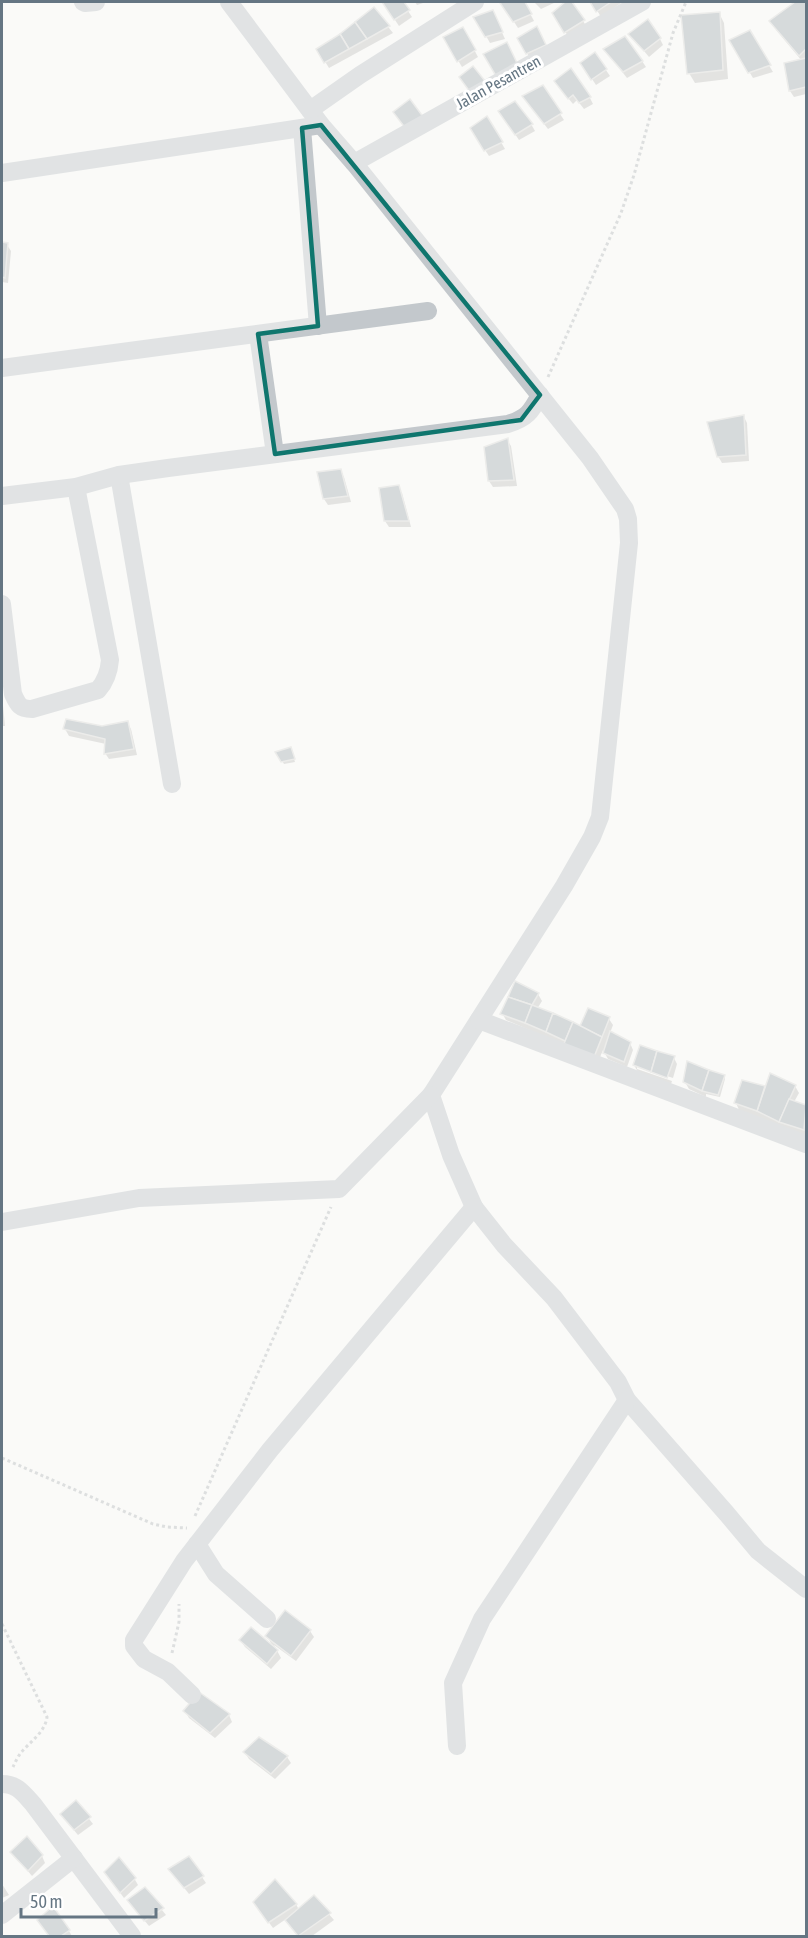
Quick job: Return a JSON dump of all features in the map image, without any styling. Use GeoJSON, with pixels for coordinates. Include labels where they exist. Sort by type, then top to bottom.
{"type":"FeatureCollection","features":[{"type":"Feature","properties":{"kind":"street"},"geometry":{"type":"LineString","coordinates":[[84,2],[96,2]]}},
{"type":"Feature","properties":{"kind":"street"},"geometry":{"type":"LineString","coordinates":[[2,1222],[139,1198],[339,1188],[431,1095],[564,886],[592,837],[600,817],[628,563],[628,519],[625,509],[590,458],[316,118],[229,2]]}},
{"type":"Feature","properties":{"kind":"street"},"geometry":{"type":"LineString","coordinates":[[2,173],[303,128],[360,75],[474,2]]}},
{"type":"Feature","properties":{"kind":"street","name":"Jalan Pesantren"},"geometry":{"type":"LineString","coordinates":[[354,163],[642,2]]}},
{"type":"Feature","properties":{"kind":"street"},"geometry":{"type":"LineString","coordinates":[[303,128],[318,326]]}},
{"type":"Feature","properties":{"kind":"street"},"geometry":{"type":"LineString","coordinates":[[2,368],[428,311]]}},
{"type":"Feature","properties":{"kind":"street"},"geometry":{"type":"LineString","coordinates":[[258,334],[275,454]]}},
{"type":"Feature","properties":{"kind":"street"},"geometry":{"type":"LineString","coordinates":[[2,496],[76,487],[119,476],[508,424],[521,420],[529,414],[540,395]]}},
{"type":"Feature","properties":{"kind":"street"},"geometry":{"type":"LineString","coordinates":[[119,476],[172,784]]}},
{"type":"Feature","properties":{"kind":"street"},"geometry":{"type":"LineString","coordinates":[[2,604],[13,694],[18,705],[24,709],[32,709],[98,690],[104,684],[110,660],[76,487]]}},
{"type":"Feature","properties":{"kind":"street"},"geometry":{"type":"LineString","coordinates":[[479,1020],[807,1144]]}},
{"type":"Feature","properties":{"kind":"street"},"geometry":{"type":"LineString","coordinates":[[431,1095],[451,1155],[474,1207],[504,1245],[554,1298],[618,1382],[627,1400],[758,1551],[807,1589]]}},
{"type":"Feature","properties":{"kind":"street"},"geometry":{"type":"LineString","coordinates":[[192,1695],[168,1672],[144,1659],[134,1646],[134,1640],[193,1536],[270,1450],[474,1207]]}},
{"type":"Feature","properties":{"kind":"street"},"geometry":{"type":"LineString","coordinates":[[457,1746],[453,1683],[482,1619],[627,1400]]}},
{"type":"Feature","properties":{"kind":"street"},"geometry":{"type":"LineString","coordinates":[[193,1536],[216,1574],[267,1619]]}},
{"type":"Feature","properties":{"kind":"street"},"geometry":{"type":"LineString","coordinates":[[7,1784],[20,1789],[33,1804],[132,1936]]}},
{"type":"Feature","properties":{"kind":"street"},"geometry":{"type":"LineString","coordinates":[[2,1915],[74,1858]]}},
{"type":"Feature","properties":{"kind":"path"},"geometry":{"type":"LineString","coordinates":[[540,395],[621,213],[674,33],[686,2]]}},
{"type":"Feature","properties":{"kind":"path"},"geometry":{"type":"LineString","coordinates":[[194,1517],[339,1188]]}},
{"type":"Feature","properties":{"kind":"path"},"geometry":{"type":"LineString","coordinates":[[2,1458],[153,1524],[193,1536]]}},
{"type":"Feature","properties":{"kind":"path"},"geometry":{"type":"LineString","coordinates":[[2,1624],[47,1717],[47,1722],[36,1737],[18,1755],[7,1784]]}},
{"type":"Feature","properties":{"kind":"highlighted area"},"geometry":{"type":"Polygon","coordinates":[[[321,125],[540,395],[521,420],[275,454],[258,334],[318,326],[302,128],[321,125]]]}},
{"type":"Feature","properties":{"kind":"building"},"geometry":{"type":"Polygon","coordinates":[[[382,2],[404,2],[410,10],[394,20],[382,2]]]}},
{"type":"Feature","properties":{"kind":"building"},"geometry":{"type":"Polygon","coordinates":[[[525,2],[532,14],[513,22],[500,3],[525,2]]]}},
{"type":"Feature","properties":{"kind":"building"},"geometry":{"type":"Polygon","coordinates":[[[565,2],[572,2],[585,20],[564,33],[552,13],[565,2]]]}},
{"type":"Feature","properties":{"kind":"building"},"geometry":{"type":"Polygon","coordinates":[[[590,2],[611,2],[596,12],[590,2]]]}},
{"type":"Feature","properties":{"kind":"building"},"geometry":{"type":"Polygon","coordinates":[[[795,2],[806,2],[806,49],[799,56],[769,21],[795,2]]]}},
{"type":"Feature","properties":{"kind":"building"},"geometry":{"type":"Polygon","coordinates":[[[374,7],[390,26],[367,39],[355,22],[374,7]]]}},
{"type":"Feature","properties":{"kind":"building"},"geometry":{"type":"Polygon","coordinates":[[[493,10],[503,32],[485,37],[473,17],[493,10]]]}},
{"type":"Feature","properties":{"kind":"building"},"geometry":{"type":"Polygon","coordinates":[[[720,12],[723,70],[687,74],[681,15],[720,12]]]}},
{"type":"Feature","properties":{"kind":"building"},"geometry":{"type":"Polygon","coordinates":[[[648,19],[661,38],[644,51],[628,34],[648,19]]]}},
{"type":"Feature","properties":{"kind":"building"},"geometry":{"type":"Polygon","coordinates":[[[355,22],[367,39],[349,49],[340,34],[355,22]]]}},
{"type":"Feature","properties":{"kind":"building"},"geometry":{"type":"Polygon","coordinates":[[[537,26],[546,45],[526,54],[517,38],[537,26]]]}},
{"type":"Feature","properties":{"kind":"building"},"geometry":{"type":"Polygon","coordinates":[[[463,27],[476,50],[457,62],[443,37],[463,27]]]}},
{"type":"Feature","properties":{"kind":"building"},"geometry":{"type":"Polygon","coordinates":[[[750,30],[771,65],[748,73],[729,40],[750,30]]]}},
{"type":"Feature","properties":{"kind":"building"},"geometry":{"type":"Polygon","coordinates":[[[340,34],[349,49],[324,63],[316,49],[340,34]]]}},
{"type":"Feature","properties":{"kind":"building"},"geometry":{"type":"Polygon","coordinates":[[[625,36],[643,61],[623,72],[603,49],[625,36]]]}},
{"type":"Feature","properties":{"kind":"building"},"geometry":{"type":"Polygon","coordinates":[[[507,42],[517,63],[496,76],[483,54],[507,42]]]}},
{"type":"Feature","properties":{"kind":"building"},"geometry":{"type":"Polygon","coordinates":[[[595,52],[607,69],[591,80],[580,63],[595,52]]]}},
{"type":"Feature","properties":{"kind":"building"},"geometry":{"type":"Polygon","coordinates":[[[806,58],[806,87],[789,91],[784,63],[806,58]]]}},
{"type":"Feature","properties":{"kind":"building"},"geometry":{"type":"Polygon","coordinates":[[[473,66],[485,81],[473,96],[459,77],[473,66]]]}},
{"type":"Feature","properties":{"kind":"building"},"geometry":{"type":"Polygon","coordinates":[[[571,68],[591,97],[579,103],[573,95],[568,99],[554,81],[571,68]]]}},
{"type":"Feature","properties":{"kind":"building"},"geometry":{"type":"Polygon","coordinates":[[[543,85],[562,113],[544,124],[522,96],[543,85]]]}},
{"type":"Feature","properties":{"kind":"building"},"geometry":{"type":"Polygon","coordinates":[[[410,99],[424,118],[406,129],[393,112],[410,99]]]}},
{"type":"Feature","properties":{"kind":"building"},"geometry":{"type":"Polygon","coordinates":[[[515,101],[533,124],[515,135],[498,111],[515,101]]]}},
{"type":"Feature","properties":{"kind":"building"},"geometry":{"type":"Polygon","coordinates":[[[487,116],[503,142],[484,151],[470,128],[487,116]]]}},
{"type":"Feature","properties":{"kind":"building"},"geometry":{"type":"Polygon","coordinates":[[[2,242],[8,243],[5,278],[2,277],[2,242]]]}},
{"type":"Feature","properties":{"kind":"building"},"geometry":{"type":"Polygon","coordinates":[[[744,415],[746,455],[717,457],[707,422],[744,415]]]}},
{"type":"Feature","properties":{"kind":"building"},"geometry":{"type":"Polygon","coordinates":[[[508,438],[514,480],[488,481],[484,447],[508,438]]]}},
{"type":"Feature","properties":{"kind":"building"},"geometry":{"type":"Polygon","coordinates":[[[341,469],[348,496],[323,499],[317,472],[341,469]]]}},
{"type":"Feature","properties":{"kind":"building"},"geometry":{"type":"Polygon","coordinates":[[[399,485],[409,521],[384,521],[379,488],[399,485]]]}},
{"type":"Feature","properties":{"kind":"building"},"geometry":{"type":"Polygon","coordinates":[[[66,719],[102,726],[128,721],[134,749],[104,754],[105,739],[63,729],[66,719]]]}},
{"type":"Feature","properties":{"kind":"building"},"geometry":{"type":"Polygon","coordinates":[[[291,747],[295,759],[281,762],[275,752],[291,747]]]}},
{"type":"Feature","properties":{"kind":"building"},"geometry":{"type":"Polygon","coordinates":[[[515,981],[539,993],[532,1005],[508,997],[515,981]]]}},
{"type":"Feature","properties":{"kind":"building"},"geometry":{"type":"Polygon","coordinates":[[[508,997],[532,1005],[525,1023],[500,1014],[508,997]]]}},
{"type":"Feature","properties":{"kind":"building"},"geometry":{"type":"Polygon","coordinates":[[[532,1005],[553,1013],[546,1032],[525,1023],[532,1005]]]}},
{"type":"Feature","properties":{"kind":"building"},"geometry":{"type":"Polygon","coordinates":[[[588,1008],[610,1017],[602,1037],[580,1026],[588,1008]]]}},
{"type":"Feature","properties":{"kind":"building"},"geometry":{"type":"Polygon","coordinates":[[[553,1013],[573,1022],[565,1041],[546,1032],[553,1013]]]}},
{"type":"Feature","properties":{"kind":"building"},"geometry":{"type":"Polygon","coordinates":[[[573,1022],[602,1037],[594,1057],[563,1046],[573,1022]]]}},
{"type":"Feature","properties":{"kind":"building"},"geometry":{"type":"Polygon","coordinates":[[[610,1031],[631,1042],[624,1062],[603,1053],[610,1031]]]}},
{"type":"Feature","properties":{"kind":"building"},"geometry":{"type":"Polygon","coordinates":[[[640,1045],[657,1051],[651,1072],[633,1065],[640,1045]]]}},
{"type":"Feature","properties":{"kind":"building"},"geometry":{"type":"Polygon","coordinates":[[[657,1051],[675,1056],[667,1078],[651,1072],[657,1051]]]}},
{"type":"Feature","properties":{"kind":"building"},"geometry":{"type":"Polygon","coordinates":[[[687,1061],[709,1070],[702,1091],[683,1082],[687,1061]]]}},
{"type":"Feature","properties":{"kind":"building"},"geometry":{"type":"Polygon","coordinates":[[[709,1070],[725,1075],[718,1095],[702,1091],[709,1070]]]}},
{"type":"Feature","properties":{"kind":"building"},"geometry":{"type":"Polygon","coordinates":[[[770,1073],[796,1085],[779,1122],[757,1111],[770,1073]]]}},
{"type":"Feature","properties":{"kind":"building"},"geometry":{"type":"Polygon","coordinates":[[[742,1080],[765,1086],[757,1111],[734,1103],[742,1080]]]}},
{"type":"Feature","properties":{"kind":"building"},"geometry":{"type":"Polygon","coordinates":[[[789,1099],[806,1105],[804,1130],[779,1122],[789,1099]]]}},
{"type":"Feature","properties":{"kind":"building"},"geometry":{"type":"Polygon","coordinates":[[[285,1610],[311,1630],[291,1656],[265,1636],[285,1610]]]}},
{"type":"Feature","properties":{"kind":"building"},"geometry":{"type":"Polygon","coordinates":[[[251,1627],[278,1650],[267,1664],[239,1640],[251,1627]]]}},
{"type":"Feature","properties":{"kind":"building"},"geometry":{"type":"Polygon","coordinates":[[[199,1692],[230,1714],[210,1733],[183,1711],[199,1692]]]}},
{"type":"Feature","properties":{"kind":"building"},"geometry":{"type":"Polygon","coordinates":[[[259,1737],[288,1756],[271,1774],[243,1752],[259,1737]]]}},
{"type":"Feature","properties":{"kind":"building"},"geometry":{"type":"Polygon","coordinates":[[[76,1800],[91,1817],[74,1830],[60,1814],[76,1800]]]}},
{"type":"Feature","properties":{"kind":"building"},"geometry":{"type":"Polygon","coordinates":[[[27,1836],[43,1855],[28,1871],[10,1852],[27,1836]]]}},
{"type":"Feature","properties":{"kind":"building"},"geometry":{"type":"Polygon","coordinates":[[[189,1856],[204,1876],[184,1888],[168,1869],[189,1856]]]}},
{"type":"Feature","properties":{"kind":"building"},"geometry":{"type":"Polygon","coordinates":[[[119,1857],[136,1878],[120,1893],[104,1872],[119,1857]]]}},
{"type":"Feature","properties":{"kind":"building"},"geometry":{"type":"Polygon","coordinates":[[[275,1879],[297,1904],[268,1923],[253,1902],[275,1879]]]}},
{"type":"Feature","properties":{"kind":"building"},"geometry":{"type":"Polygon","coordinates":[[[145,1887],[164,1908],[144,1921],[127,1900],[145,1887]]]}},
{"type":"Feature","properties":{"kind":"building"},"geometry":{"type":"Polygon","coordinates":[[[314,1895],[331,1913],[298,1936],[285,1920],[314,1895]]]}},
{"type":"Feature","properties":{"kind":"building"},"geometry":{"type":"Polygon","coordinates":[[[53,1906],[70,1930],[61,1936],[49,1936],[37,1920],[53,1906]]]}}]}
